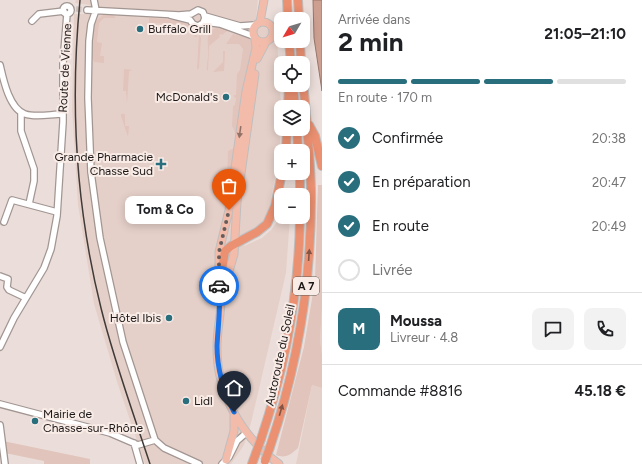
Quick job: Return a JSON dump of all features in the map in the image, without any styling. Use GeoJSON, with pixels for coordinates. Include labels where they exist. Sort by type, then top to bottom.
{"type":"FeatureCollection","features":[{"type":"Feature","properties":{"kind":"highway"},"geometry":{"type":"LineString","coordinates":[[287,0],[288,12]]}},
{"type":"Feature","properties":{"kind":"highway"},"geometry":{"type":"LineString","coordinates":[[298,0],[299,12]]}},
{"type":"Feature","properties":{"kind":"highway"},"geometry":{"type":"LineString","coordinates":[[310,127],[315,136],[322,166]]}},
{"type":"Feature","properties":{"kind":"highway","name":"Autoroute du Soleil"},"geometry":{"type":"LineString","coordinates":[[264,462],[270,447],[290,378],[306,288],[311,204],[308,136]]}},
{"type":"Feature","properties":{"kind":"highway"},"geometry":{"type":"LineString","coordinates":[[220,287],[224,256],[228,248],[235,240],[247,237],[263,228],[270,219],[280,180]]}},
{"type":"Feature","properties":{"kind":"highway","name":"Autoroute du Soleil"},"geometry":{"type":"LineString","coordinates":[[252,464],[261,439],[279,376],[290,323],[298,257],[300,224]]}},
{"type":"Feature","properties":{"kind":"main road"},"geometry":{"type":"LineString","coordinates":[[221,300],[234,254],[237,202],[255,71],[261,49],[272,37],[273,32],[269,23],[264,2]]}},
{"type":"Feature","properties":{"kind":"main road"},"geometry":{"type":"LineString","coordinates":[[264,2],[257,23],[252,32],[254,37],[254,56],[246,91],[229,210],[219,252],[221,300],[217,347],[224,389],[232,409],[246,433],[262,450],[279,464]]}},
{"type":"Feature","properties":{"kind":"main road"},"geometry":{"type":"LineString","coordinates":[[257,23],[269,23]]}},
{"type":"Feature","properties":{"kind":"main road"},"geometry":{"type":"LineString","coordinates":[[254,37],[261,42],[266,42]]}},
{"type":"Feature","properties":{"kind":"main road"},"geometry":{"type":"LineString","coordinates":[[224,256],[227,253],[234,254]]}},
{"type":"Feature","properties":{"kind":"main road"},"geometry":{"type":"LineString","coordinates":[[224,462],[235,426],[232,409]]}},
{"type":"Feature","properties":{"kind":"street"},"geometry":{"type":"LineString","coordinates":[[94,0],[96,10],[91,24],[89,41],[88,98],[91,172],[100,238],[124,342],[155,440],[164,448],[199,464]]}},
{"type":"Feature","properties":{"kind":"street"},"geometry":{"type":"LineString","coordinates":[[32,21],[39,14],[69,8]]}},
{"type":"Feature","properties":{"kind":"street","name":"Route de Vienne"},"geometry":{"type":"LineString","coordinates":[[0,347],[14,318],[44,268],[51,249],[57,212],[63,122],[64,63],[69,8]]}},
{"type":"Feature","properties":{"kind":"street"},"geometry":{"type":"LineString","coordinates":[[87,10],[191,17]]}},
{"type":"Feature","properties":{"kind":"street"},"geometry":{"type":"LineString","coordinates":[[191,17],[198,10],[203,12],[205,19]]}},
{"type":"Feature","properties":{"kind":"street"},"geometry":{"type":"LineString","coordinates":[[191,17],[193,24],[198,26],[205,19]]}},
{"type":"Feature","properties":{"kind":"street"},"geometry":{"type":"LineString","coordinates":[[205,19],[234,26],[254,37]]}},
{"type":"Feature","properties":{"kind":"street"},"geometry":{"type":"LineString","coordinates":[[234,26],[257,23]]}},
{"type":"Feature","properties":{"kind":"street"},"geometry":{"type":"LineString","coordinates":[[0,65],[9,98],[21,113],[21,131],[34,169],[34,181],[29,204]]}},
{"type":"Feature","properties":{"kind":"street"},"geometry":{"type":"LineString","coordinates":[[21,113],[33,115],[63,114]]}},
{"type":"Feature","properties":{"kind":"street"},"geometry":{"type":"LineString","coordinates":[[4,222],[8,207],[12,200],[57,212]]}},
{"type":"Feature","properties":{"kind":"street"},"geometry":{"type":"LineString","coordinates":[[0,276],[8,279],[6,287],[9,290],[26,298]]}},
{"type":"Feature","properties":{"kind":"street"},"geometry":{"type":"LineString","coordinates":[[0,404],[92,428],[124,438],[138,445],[155,440]]}},
{"type":"Feature","properties":{"kind":"street"},"geometry":{"type":"LineString","coordinates":[[0,425],[4,464]]}},
{"type":"Feature","properties":{"kind":"street"},"geometry":{"type":"LineString","coordinates":[[224,462],[237,441],[246,433]]}},
{"type":"Feature","properties":{"kind":"street"},"geometry":{"type":"LineString","coordinates":[[134,443],[140,464]]}},
{"type":"Feature","properties":{"kind":"shaded area"},"geometry":{"type":"Polygon","coordinates":[[[76,0],[258,0],[256,18],[274,36],[274,48],[278,48],[278,56],[274,56],[274,92],[280,92],[281,100],[274,100],[274,136],[280,136],[280,144],[274,144],[275,180],[269,210],[263,222],[249,231],[244,246],[262,238],[276,224],[290,224],[286,273],[251,423],[244,445],[231,464],[145,464],[118,385],[94,304],[78,205],[72,109],[74,14],[88,14],[90,5],[75,3],[76,0]]]}},
{"type":"Feature","properties":{"kind":"shaded area"},"geometry":{"type":"Polygon","coordinates":[[[313,0],[322,0],[322,91],[314,38],[313,0]]]}},
{"type":"Feature","properties":{"kind":"shaded area"},"geometry":{"type":"Polygon","coordinates":[[[103,15],[113,15],[116,18],[104,18],[99,23],[97,42],[102,43],[100,56],[104,56],[104,63],[94,62],[92,56],[95,22],[103,15]]]}},
{"type":"Feature","properties":{"kind":"shaded area"},"geometry":{"type":"Polygon","coordinates":[[[149,18],[185,23],[195,31],[196,34],[188,26],[184,28],[184,24],[149,23],[149,18]]]}},
{"type":"Feature","properties":{"kind":"shaded area"},"geometry":{"type":"Polygon","coordinates":[[[218,27],[226,28],[227,31],[222,35],[219,35],[220,37],[209,46],[207,71],[208,38],[210,32],[218,27]]]}},
{"type":"Feature","properties":{"kind":"shaded area"},"geometry":{"type":"Polygon","coordinates":[[[199,32],[201,39],[199,68],[197,70],[199,32]]]}},
{"type":"Feature","properties":{"kind":"shaded area"},"geometry":{"type":"Polygon","coordinates":[[[233,34],[242,36],[246,35],[251,40],[253,47],[231,183],[227,185],[228,151],[234,148],[236,134],[232,126],[233,106],[235,105],[236,98],[234,95],[236,95],[237,74],[240,70],[243,49],[239,44],[226,44],[233,34]]]}},
{"type":"Feature","properties":{"kind":"shaded area"},"geometry":{"type":"Polygon","coordinates":[[[223,51],[225,51],[224,71],[213,72],[223,62],[223,51]]]}},
{"type":"Feature","properties":{"kind":"shaded area"},"geometry":{"type":"Polygon","coordinates":[[[124,69],[133,70],[129,71],[127,104],[126,91],[123,91],[124,69]]]}},
{"type":"Feature","properties":{"kind":"shaded area"},"geometry":{"type":"Polygon","coordinates":[[[121,114],[125,114],[125,126],[129,126],[128,137],[121,116],[121,114]]]}},
{"type":"Feature","properties":{"kind":"shaded area"},"geometry":{"type":"Polygon","coordinates":[[[318,185],[322,185],[322,307],[320,340],[322,355],[322,388],[312,385],[298,448],[288,455],[280,456],[276,455],[304,347],[315,281],[318,185]]]}},
{"type":"Feature","properties":{"kind":"shaded area"},"geometry":{"type":"Polygon","coordinates":[[[322,307],[322,355],[320,340],[322,307]]]}},
{"type":"Feature","properties":{"kind":"shaded area"},"geometry":{"type":"Polygon","coordinates":[[[312,385],[322,388],[322,464],[296,464],[312,385]]]}},
{"type":"Feature","properties":{"kind":"shaded area"},"geometry":{"type":"Polygon","coordinates":[[[3,441],[90,459],[90,464],[44,464],[44,461],[5,453],[3,441]]]}},
{"type":"Feature","properties":{"kind":"tunnel"},"geometry":{"type":"LineString","coordinates":[[76,9],[87,10]]}},
{"type":"Feature","properties":{"kind":"railway"},"geometry":{"type":"LineString","coordinates":[[80,0],[76,77],[77,155],[86,232],[106,328],[150,464]]}},
{"type":"Feature","properties":{"kind":"way so far"},"geometry":{"type":"LineString","coordinates":[[219,286],[220,243],[228,219],[229,210]]}},
{"type":"Feature","properties":{"kind":"place","name":"Buffalo Grill"},"geometry":{"type":"Point","coordinates":[140,29]}},
{"type":"Feature","properties":{"kind":"place","name":"McDonald's"},"geometry":{"type":"Point","coordinates":[226,97]}},
{"type":"Feature","properties":{"kind":"place","name":"Grande Pharmacie Chasse Sud"},"geometry":{"type":"Point","coordinates":[161,164]}},
{"type":"Feature","properties":{"kind":"place","name":"Tom & Co"},"geometry":{"type":"Point","coordinates":[229,210]}},
{"type":"Feature","properties":{"kind":"place","name":"Hôtel Ibis"},"geometry":{"type":"Point","coordinates":[169,318]}},
{"type":"Feature","properties":{"kind":"place","name":"Lidl"},"geometry":{"type":"Point","coordinates":[186,401]}},
{"type":"Feature","properties":{"kind":"place","name":"Mairie de Chasse-sur-Rhône"},"geometry":{"type":"Point","coordinates":[35,421]}},
{"type":"Feature","properties":{"kind":"route"},"geometry":{"type":"LineString","coordinates":[[219,286],[221,300],[218,322],[218,359],[226,396],[234,412]]}}]}
